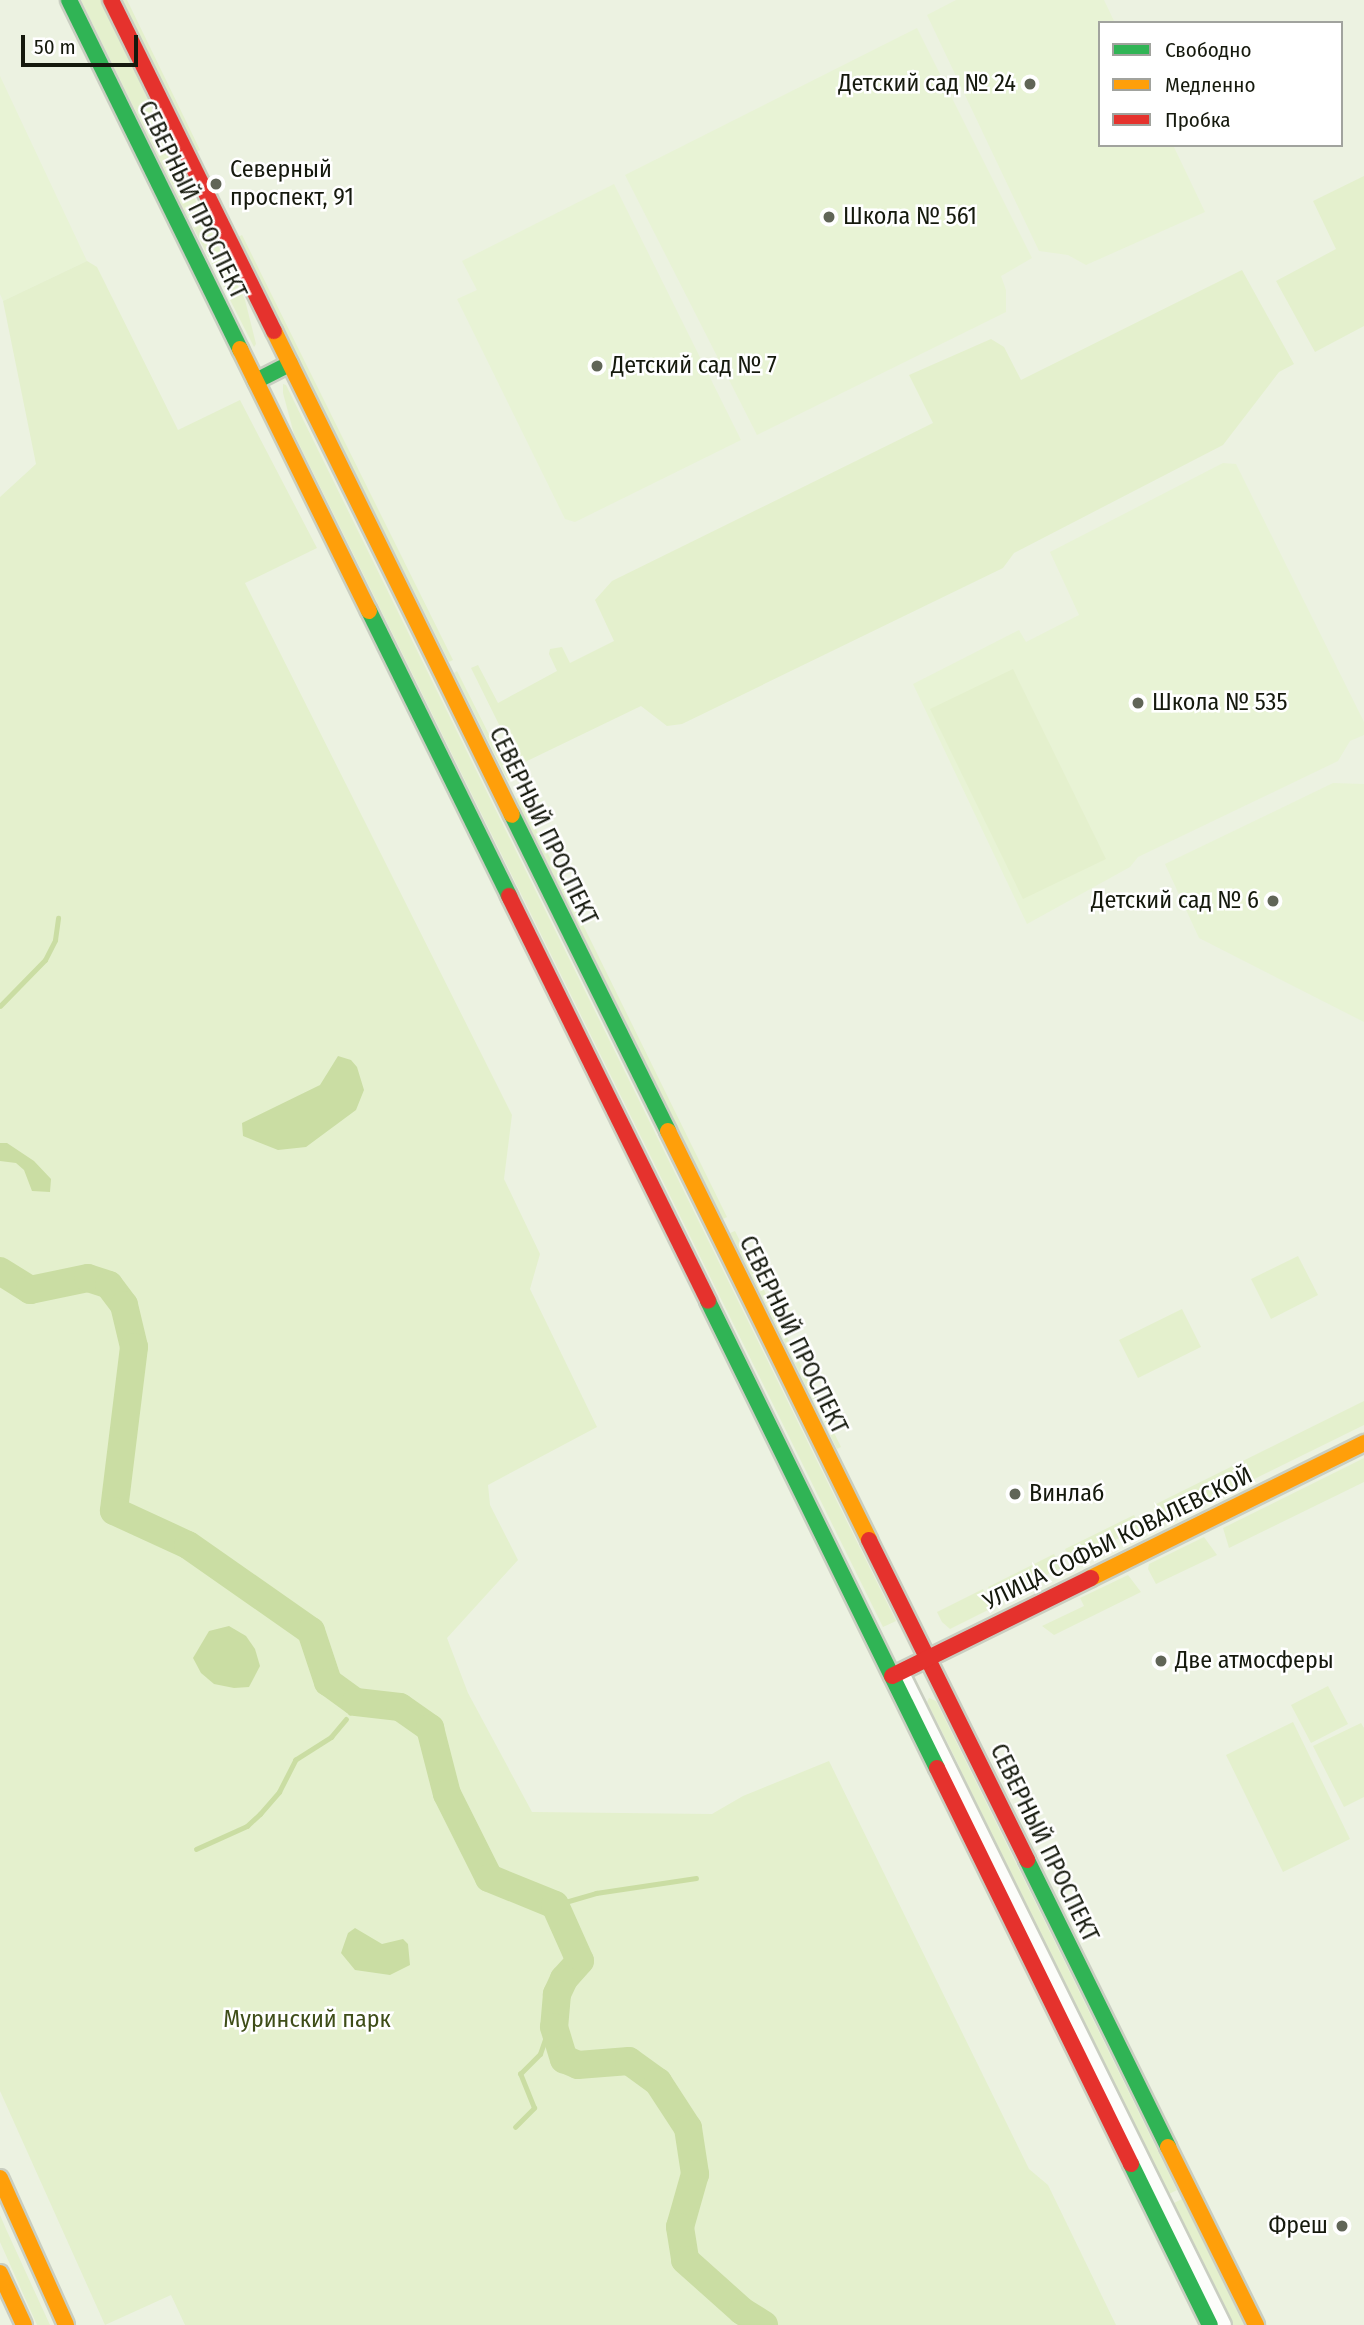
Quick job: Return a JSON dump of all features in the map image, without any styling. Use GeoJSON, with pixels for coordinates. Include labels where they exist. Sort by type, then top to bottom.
{"type":"FeatureCollection","features":[{"type":"Feature","properties":{"kind":"main road","name":"СЕВЕРНЫЙ ПРОСПЕКТ"},"geometry":{"type":"LineString","coordinates":[[69,0],[897,1674],[907,1714],[1210,2325]]}},
{"type":"Feature","properties":{"kind":"main road","name":"СЕВЕРНЫЙ ПРОСПЕКТ"},"geometry":{"type":"LineString","coordinates":[[111,0],[1256,2325]]}},
{"type":"Feature","properties":{"kind":"main road"},"geometry":{"type":"LineString","coordinates":[[256,382],[290,364]]}},
{"type":"Feature","properties":{"kind":"main road","name":"УЛИЦА СОФЬИ КОВАЛЕВСКОЙ"},"geometry":{"type":"LineString","coordinates":[[897,1674],[1364,1443]]}},
{"type":"Feature","properties":{"kind":"main road"},"geometry":{"type":"LineString","coordinates":[[0,2178],[66,2325]]}},
{"type":"Feature","properties":{"kind":"main road"},"geometry":{"type":"LineString","coordinates":[[0,2273],[24,2325]]}},
{"type":"Feature","properties":{"kind":"street","name":"СЕВЕРНЫЙ ПРОСПЕКТ"},"geometry":{"type":"LineString","coordinates":[[897,1674],[1224,2325]]}},
{"type":"Feature","properties":{"kind":"shaded area","name":"Детский сад № 24"},"geometry":{"type":"Polygon","coordinates":[[[956,0],[1104,0],[1114,21],[1098,21],[1098,147],[1174,147],[1205,212],[1086,265],[1068,255],[1039,251],[927,15],[956,0]]]}},
{"type":"Feature","properties":{"kind":"shaded area","name":"Школа № 561"},"geometry":{"type":"Polygon","coordinates":[[[917,28],[1032,258],[1001,276],[1006,290],[1006,312],[757,435],[625,175],[917,28]]]}},
{"type":"Feature","properties":{"kind":"shaded area"},"geometry":{"type":"Polygon","coordinates":[[[0,76],[87,261],[3,301],[0,294],[0,76]]]}},
{"type":"Feature","properties":{"kind":"shaded area","name":"Детский сад № 7"},"geometry":{"type":"Polygon","coordinates":[[[614,184],[741,440],[575,522],[565,519],[457,299],[477,290],[462,261],[614,184]]]}},
{"type":"Feature","properties":{"kind":"shaded area","name":"Школа № 535"},"geometry":{"type":"Polygon","coordinates":[[[1223,463],[1236,464],[1364,722],[1364,735],[1350,741],[1338,761],[1138,857],[1130,867],[1027,924],[913,684],[1019,630],[1026,642],[1079,615],[1050,552],[1223,463]]]}},
{"type":"Feature","properties":{"kind":"shaded area","name":"Детский сад № 6"},"geometry":{"type":"Polygon","coordinates":[[[1333,783],[1364,784],[1364,1022],[1199,938],[1165,864],[1333,783]]]}},
{"type":"Feature","properties":{"kind":"shaded area"},"geometry":{"type":"Polygon","coordinates":[[[338,1056],[351,1060],[357,1067],[364,1090],[356,1110],[306,1147],[278,1150],[243,1136],[242,1123],[320,1085],[338,1056]]]}},
{"type":"Feature","properties":{"kind":"shaded area"},"geometry":{"type":"Polygon","coordinates":[[[0,1143],[7,1143],[34,1161],[51,1179],[50,1192],[32,1191],[24,1170],[16,1163],[0,1161],[0,1143]]]}},
{"type":"Feature","properties":{"kind":"shaded area"},"geometry":{"type":"Polygon","coordinates":[[[229,1626],[246,1636],[255,1649],[260,1666],[249,1687],[234,1688],[214,1684],[201,1673],[193,1658],[209,1631],[229,1626]]]}},
{"type":"Feature","properties":{"kind":"shaded area"},"geometry":{"type":"Polygon","coordinates":[[[355,1928],[382,1944],[403,1939],[408,1944],[410,1965],[390,1975],[355,1970],[341,1953],[348,1933],[355,1928]]]}},
{"type":"Feature","properties":{"kind":"green space"},"geometry":{"type":"Polygon","coordinates":[[[81,0],[101,0],[201,212],[188,218],[81,0]]]}},
{"type":"Feature","properties":{"kind":"green space"},"geometry":{"type":"Polygon","coordinates":[[[122,0],[127,0],[200,150],[196,152],[122,0]]]}},
{"type":"Feature","properties":{"kind":"green space"},"geometry":{"type":"Polygon","coordinates":[[[1364,176],[1364,326],[1315,352],[1276,281],[1336,249],[1313,201],[1364,176]]]}},
{"type":"Feature","properties":{"kind":"green space"},"geometry":{"type":"Polygon","coordinates":[[[206,221],[245,300],[256,344],[254,347],[193,227],[206,221]]]}},
{"type":"Feature","properties":{"kind":"green space"},"geometry":{"type":"Polygon","coordinates":[[[242,235],[453,660],[449,662],[238,237],[242,235]]]}},
{"type":"Feature","properties":{"kind":"green space","name":"Муринский парк"},"geometry":{"type":"Polygon","coordinates":[[[87,261],[97,267],[178,430],[240,400],[317,548],[245,583],[512,1115],[504,1179],[540,1254],[530,1289],[597,1427],[488,1485],[490,1505],[518,1560],[447,1638],[468,1693],[532,1812],[712,1814],[743,1796],[829,1761],[1029,2169],[1048,2185],[1116,2325],[185,2325],[171,2295],[105,2325],[0,2091],[0,497],[36,464],[3,301],[87,261]]]}},
{"type":"Feature","properties":{"kind":"green space"},"geometry":{"type":"Polygon","coordinates":[[[1242,270],[1294,364],[1279,372],[1223,445],[1014,553],[1003,568],[682,724],[667,726],[641,706],[525,762],[528,773],[524,775],[471,668],[478,665],[498,703],[557,671],[549,654],[550,649],[562,647],[570,663],[614,641],[595,600],[612,581],[933,423],[909,375],[991,339],[1004,347],[1021,380],[1242,270]]]}},
{"type":"Feature","properties":{"kind":"green space"},"geometry":{"type":"Polygon","coordinates":[[[283,384],[286,385],[896,1621],[883,1627],[294,434],[283,384]]]}},
{"type":"Feature","properties":{"kind":"green space"},"geometry":{"type":"Polygon","coordinates":[[[1013,669],[1106,859],[1023,899],[930,709],[1013,669]]]}},
{"type":"Feature","properties":{"kind":"green space"},"geometry":{"type":"Polygon","coordinates":[[[457,671],[512,780],[508,781],[454,673],[457,671]]]}},
{"type":"Feature","properties":{"kind":"green space"},"geometry":{"type":"Polygon","coordinates":[[[520,797],[727,1217],[723,1219],[516,799],[520,797]]]}},
{"type":"Feature","properties":{"kind":"green space"},"geometry":{"type":"Polygon","coordinates":[[[735,1231],[841,1447],[837,1449],[730,1233],[735,1231]]]}},
{"type":"Feature","properties":{"kind":"green space"},"geometry":{"type":"Polygon","coordinates":[[[1298,1256],[1318,1295],[1271,1319],[1251,1279],[1298,1256]]]}},
{"type":"Feature","properties":{"kind":"green space"},"geometry":{"type":"Polygon","coordinates":[[[1182,1309],[1201,1347],[1138,1378],[1119,1340],[1182,1309]]]}},
{"type":"Feature","properties":{"kind":"green space"},"geometry":{"type":"Polygon","coordinates":[[[1364,1401],[1364,1425],[1163,1524],[1154,1505],[1364,1401]]]}},
{"type":"Feature","properties":{"kind":"green space"},"geometry":{"type":"Polygon","coordinates":[[[1364,1458],[1364,1482],[1229,1548],[1223,1528],[1364,1458]]]}},
{"type":"Feature","properties":{"kind":"green space"},"geometry":{"type":"Polygon","coordinates":[[[1134,1515],[1141,1527],[1095,1550],[1092,1545],[1077,1553],[1079,1558],[1071,1561],[1065,1549],[1134,1515]]]}},
{"type":"Feature","properties":{"kind":"green space"},"geometry":{"type":"Polygon","coordinates":[[[1204,1537],[1217,1555],[1156,1584],[1148,1569],[1149,1564],[1204,1537]]]}},
{"type":"Feature","properties":{"kind":"green space"},"geometry":{"type":"Polygon","coordinates":[[[1054,1554],[1061,1568],[995,1600],[988,1587],[1054,1554]]]}},
{"type":"Feature","properties":{"kind":"green space"},"geometry":{"type":"Polygon","coordinates":[[[1128,1575],[1141,1592],[1054,1635],[1042,1626],[1084,1606],[1080,1598],[1128,1575]]]}},
{"type":"Feature","properties":{"kind":"green space"},"geometry":{"type":"Polygon","coordinates":[[[983,1589],[992,1608],[950,1629],[942,1622],[937,1612],[983,1589]]]}},
{"type":"Feature","properties":{"kind":"green space"},"geometry":{"type":"Polygon","coordinates":[[[1328,1686],[1348,1724],[1311,1743],[1291,1705],[1328,1686]]]}},
{"type":"Feature","properties":{"kind":"green space"},"geometry":{"type":"Polygon","coordinates":[[[929,1698],[936,1701],[1177,2190],[1165,2196],[976,1814],[958,1764],[927,1702],[929,1698]]]}},
{"type":"Feature","properties":{"kind":"green space"},"geometry":{"type":"Polygon","coordinates":[[[1293,1722],[1350,1839],[1283,1872],[1226,1755],[1293,1722]]]}},
{"type":"Feature","properties":{"kind":"green space"},"geometry":{"type":"Polygon","coordinates":[[[1361,1723],[1364,1728],[1364,1797],[1344,1807],[1313,1746],[1361,1723]]]}},
{"type":"Feature","properties":{"kind":"green space"},"geometry":{"type":"Polygon","coordinates":[[[1182,2199],[1244,2325],[1229,2325],[1170,2205],[1182,2199]]]}},
{"type":"Feature","properties":{"kind":"green space"},"geometry":{"type":"Polygon","coordinates":[[[0,2215],[50,2325],[37,2325],[0,2242],[0,2215]]]}},
{"type":"Feature","properties":{"kind":"waterway"},"geometry":{"type":"LineString","coordinates":[[0,1006],[45,960],[55,940],[58,918]]}},
{"type":"Feature","properties":{"kind":"waterway"},"geometry":{"type":"LineString","coordinates":[[0,1271],[30,1290],[88,1278],[109,1285],[124,1305],[134,1347],[114,1511],[188,1545],[311,1631],[328,1682],[356,1702],[400,1707],[430,1728],[447,1794],[489,1878],[555,1905],[580,1961],[564,1979],[557,1994],[554,2027],[564,2059],[578,2065],[629,2061],[658,2082],[688,2128],[695,2174],[680,2227],[685,2260],[742,2311],[764,2325]]}},
{"type":"Feature","properties":{"kind":"waterway"},"geometry":{"type":"LineString","coordinates":[[350,1713],[356,1702]]}},
{"type":"Feature","properties":{"kind":"waterway"},"geometry":{"type":"LineString","coordinates":[[196,1849],[247,1826],[279,1792],[295,1760],[331,1737],[346,1719]]}},
{"type":"Feature","properties":{"kind":"waterway"},"geometry":{"type":"LineString","coordinates":[[555,1905],[596,1893],[696,1878]]}},
{"type":"Feature","properties":{"kind":"waterway"},"geometry":{"type":"LineString","coordinates":[[515,2127],[534,2108],[520,2074],[540,2054],[548,2031],[554,2027]]}},
{"type":"Feature","properties":{"kind":"traffic: fast"},"geometry":{"type":"LineString","coordinates":[[69,0],[240,349]]}},
{"type":"Feature","properties":{"kind":"traffic: fast"},"geometry":{"type":"LineString","coordinates":[[256,381],[290,364]]}},
{"type":"Feature","properties":{"kind":"traffic: fast"},"geometry":{"type":"LineString","coordinates":[[369,611],[509,896]]}},
{"type":"Feature","properties":{"kind":"traffic: fast"},"geometry":{"type":"LineString","coordinates":[[512,815],[668,1131]]}},
{"type":"Feature","properties":{"kind":"traffic: fast"},"geometry":{"type":"LineString","coordinates":[[708,1301],[937,1768]]}},
{"type":"Feature","properties":{"kind":"traffic: fast"},"geometry":{"type":"LineString","coordinates":[[1027,1860],[1168,2147]]}},
{"type":"Feature","properties":{"kind":"traffic: fast"},"geometry":{"type":"LineString","coordinates":[[1131,2164],[1210,2325]]}},
{"type":"Feature","properties":{"kind":"traffic: slow"},"geometry":{"type":"LineString","coordinates":[[274,331],[512,815]]}},
{"type":"Feature","properties":{"kind":"traffic: slow"},"geometry":{"type":"LineString","coordinates":[[240,349],[369,611]]}},
{"type":"Feature","properties":{"kind":"traffic: slow"},"geometry":{"type":"LineString","coordinates":[[668,1131],[869,1540]]}},
{"type":"Feature","properties":{"kind":"traffic: slow"},"geometry":{"type":"LineString","coordinates":[[1091,1578],[1364,1443]]}},
{"type":"Feature","properties":{"kind":"traffic: slow"},"geometry":{"type":"LineString","coordinates":[[1168,2147],[1256,2325]]}},
{"type":"Feature","properties":{"kind":"traffic: slow"},"geometry":{"type":"LineString","coordinates":[[0,2178],[66,2325]]}},
{"type":"Feature","properties":{"kind":"traffic: slow"},"geometry":{"type":"LineString","coordinates":[[0,2273],[24,2325]]}},
{"type":"Feature","properties":{"kind":"traffic: jam"},"geometry":{"type":"LineString","coordinates":[[111,0],[274,331]]}},
{"type":"Feature","properties":{"kind":"traffic: jam"},"geometry":{"type":"LineString","coordinates":[[509,896],[708,1301]]}},
{"type":"Feature","properties":{"kind":"traffic: jam"},"geometry":{"type":"LineString","coordinates":[[869,1540],[1027,1860]]}},
{"type":"Feature","properties":{"kind":"traffic: jam"},"geometry":{"type":"LineString","coordinates":[[892,1676],[1091,1578]]}},
{"type":"Feature","properties":{"kind":"traffic: jam"},"geometry":{"type":"LineString","coordinates":[[937,1768],[1131,2164]]}},
{"type":"Feature","properties":{"kind":"place","name":"Детский сад № 24"},"geometry":{"type":"Point","coordinates":[1030,84]}},
{"type":"Feature","properties":{"kind":"place","name":"Северный проспект, 91"},"geometry":{"type":"Point","coordinates":[216,184]}},
{"type":"Feature","properties":{"kind":"place","name":"Школа № 561"},"geometry":{"type":"Point","coordinates":[829,217]}},
{"type":"Feature","properties":{"kind":"place","name":"Детский сад № 7"},"geometry":{"type":"Point","coordinates":[597,366]}},
{"type":"Feature","properties":{"kind":"place","name":"Школа № 535"},"geometry":{"type":"Point","coordinates":[1138,703]}},
{"type":"Feature","properties":{"kind":"place","name":"Детский сад № 6"},"geometry":{"type":"Point","coordinates":[1273,901]}},
{"type":"Feature","properties":{"kind":"place","name":"Винлаб"},"geometry":{"type":"Point","coordinates":[1015,1494]}},
{"type":"Feature","properties":{"kind":"place","name":"Две атмосферы"},"geometry":{"type":"Point","coordinates":[1161,1661]}},
{"type":"Feature","properties":{"kind":"place","name":"Фреш"},"geometry":{"type":"Point","coordinates":[1342,2226]}}]}
